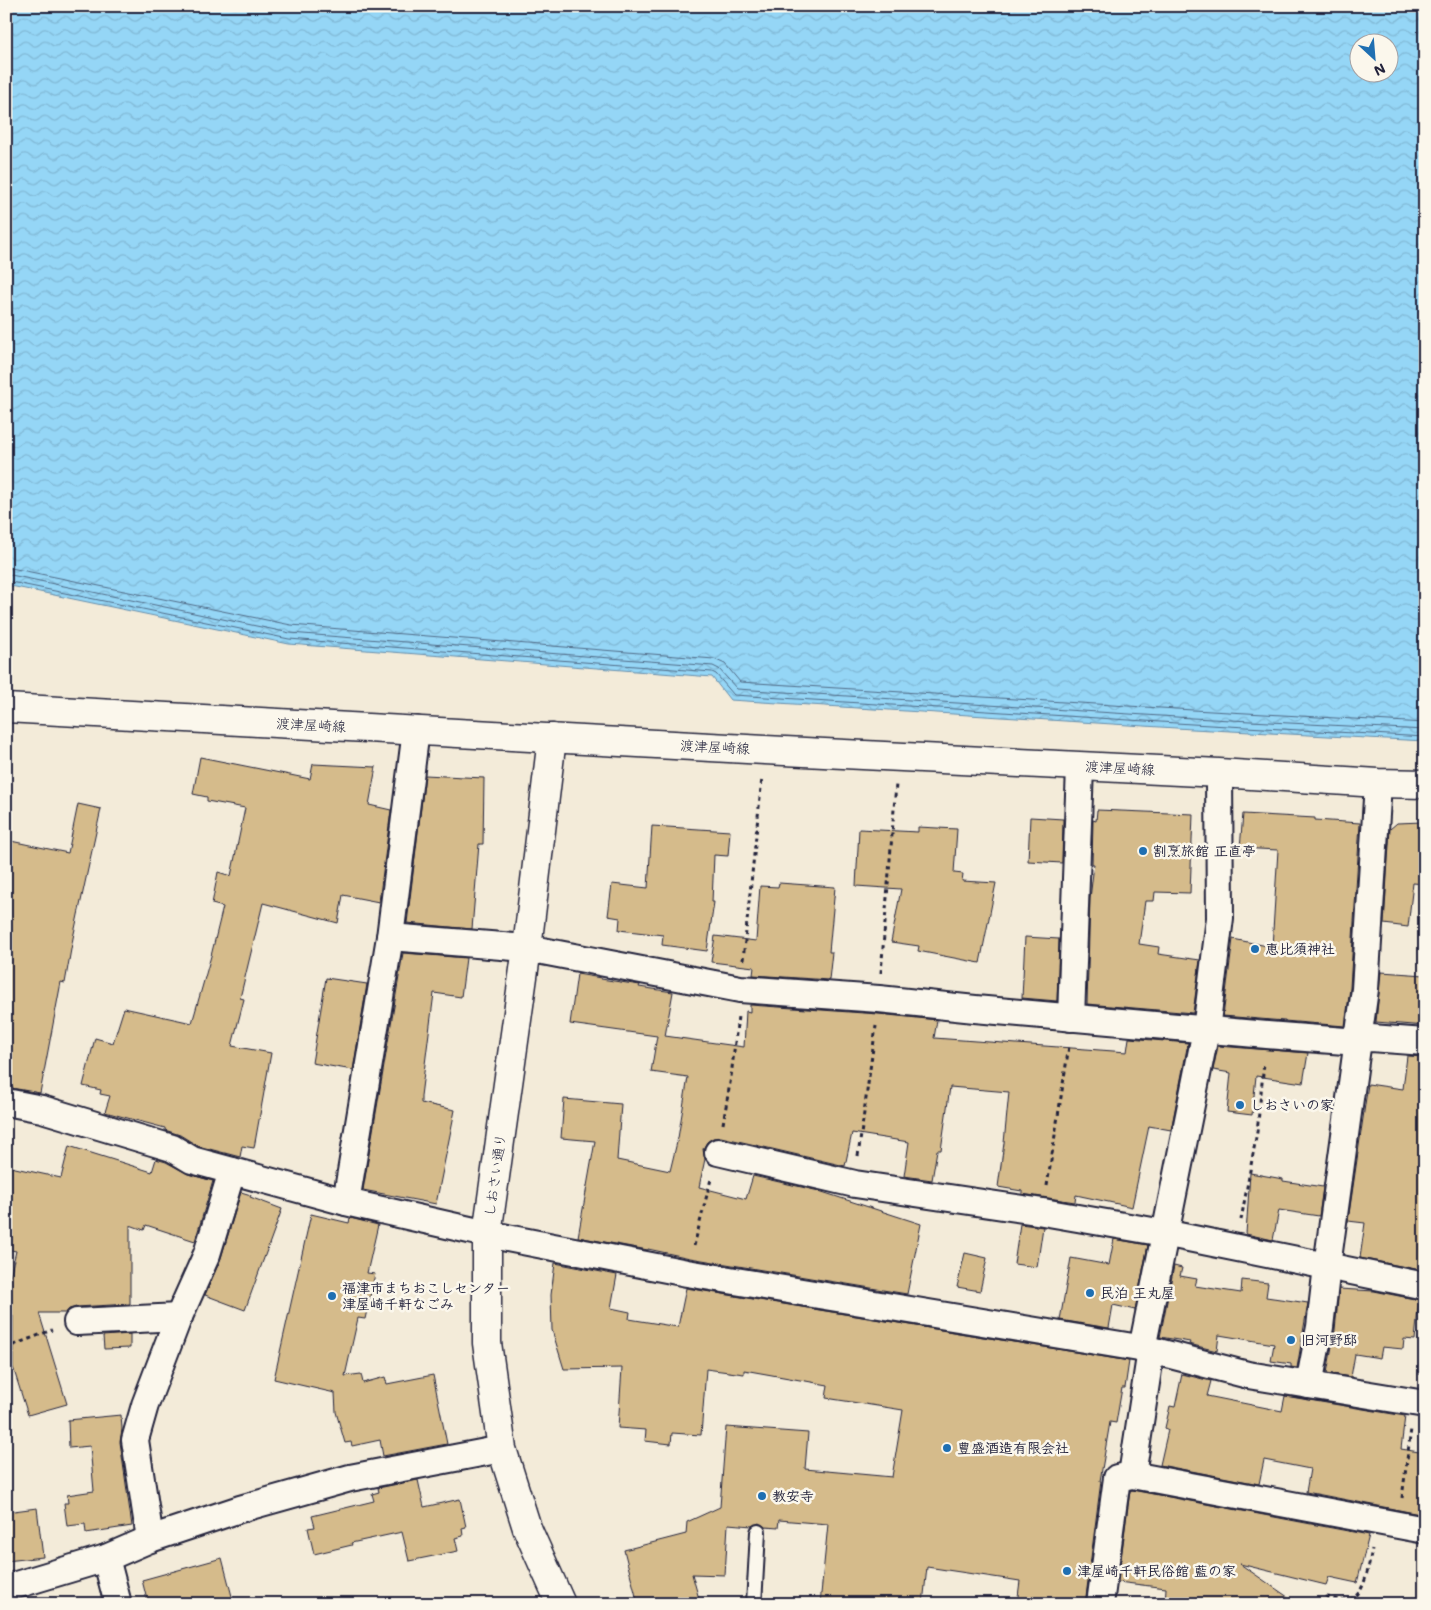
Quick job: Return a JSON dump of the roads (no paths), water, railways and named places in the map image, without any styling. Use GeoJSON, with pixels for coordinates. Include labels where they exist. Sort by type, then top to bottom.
{"type":"FeatureCollection","features":[{"type":"Feature","properties":{"kind":"main road","name":"渡津屋崎線"},"geometry":{"type":"LineString","coordinates":[[6,708],[1378,783],[1425,784]]}},
{"type":"Feature","properties":{"kind":"main road","name":"しおさい通り"},"geometry":{"type":"LineString","coordinates":[[552,738],[527,948],[488,1234],[487,1344],[502,1449],[527,1528],[561,1604]]}},
{"type":"Feature","properties":{"kind":"street"},"geometry":{"type":"LineString","coordinates":[[346,1202],[390,937],[416,730]]}},
{"type":"Feature","properties":{"kind":"street"},"geometry":{"type":"LineString","coordinates":[[1071,1018],[1080,767]]}},
{"type":"Feature","properties":{"kind":"street"},"geometry":{"type":"LineString","coordinates":[[1132,1474],[1146,1349],[1164,1233],[1206,1030],[1220,918],[1219,773]]}},
{"type":"Feature","properties":{"kind":"street"},"geometry":{"type":"LineString","coordinates":[[1309,1385],[1320,1327],[1365,989],[1378,783]]}},
{"type":"Feature","properties":{"kind":"street"},"geometry":{"type":"LineString","coordinates":[[390,937],[527,948],[740,989],[879,999],[1267,1035],[1345,1041],[1371,1038],[1425,1042]]}},
{"type":"Feature","properties":{"kind":"street"},"geometry":{"type":"LineString","coordinates":[[6,1102],[42,1109],[172,1148],[192,1160],[232,1171],[346,1202],[488,1234],[687,1273],[1146,1349],[1248,1375],[1421,1404]]}},
{"type":"Feature","properties":{"kind":"street"},"geometry":{"type":"LineString","coordinates":[[718,1152],[855,1184],[1043,1212],[1164,1233],[1425,1286]]}},
{"type":"Feature","properties":{"kind":"street"},"geometry":{"type":"LineString","coordinates":[[150,1539],[134,1440],[145,1405],[179,1317],[207,1254],[232,1171]]}},
{"type":"Feature","properties":{"kind":"street"},"geometry":{"type":"LineString","coordinates":[[77,1322],[179,1317]]}},
{"type":"Feature","properties":{"kind":"street"},"geometry":{"type":"LineString","coordinates":[[9,1604],[6,1590],[106,1558],[150,1539],[240,1509],[350,1478],[502,1449]]}},
{"type":"Feature","properties":{"kind":"street"},"geometry":{"type":"LineString","coordinates":[[1100,1604],[1117,1478],[1132,1474],[1425,1530]]}},
{"type":"Feature","properties":{"kind":"street"},"geometry":{"type":"LineString","coordinates":[[106,1558],[118,1604]]}},
{"type":"Feature","properties":{"kind":"lane"},"geometry":{"type":"LineString","coordinates":[[754,1604],[758,1532]]}},
{"type":"Feature","properties":{"kind":"water"},"geometry":{"type":"Polygon","coordinates":[[[6,6],[1425,6],[1425,741],[1192,729],[730,700],[712,677],[289,644],[6,585],[6,6]]]}},
{"type":"Feature","properties":{"kind":"place","name":"割烹旅館 正直亭"},"geometry":{"type":"Point","coordinates":[1143,851]}},
{"type":"Feature","properties":{"kind":"place","name":"恵比須神社"},"geometry":{"type":"Point","coordinates":[1255,949]}},
{"type":"Feature","properties":{"kind":"place","name":"しおさいの家"},"geometry":{"type":"Point","coordinates":[1240,1105]}},
{"type":"Feature","properties":{"kind":"place","name":"民泊 王丸屋"},"geometry":{"type":"Point","coordinates":[1090,1293]}},
{"type":"Feature","properties":{"kind":"place","name":"福津市まちおこしセンター 津屋崎千軒なごみ"},"geometry":{"type":"Point","coordinates":[332,1296]}},
{"type":"Feature","properties":{"kind":"place","name":"旧河野邸"},"geometry":{"type":"Point","coordinates":[1291,1340]}},
{"type":"Feature","properties":{"kind":"place","name":"豊盛酒造有限会社"},"geometry":{"type":"Point","coordinates":[947,1448]}},
{"type":"Feature","properties":{"kind":"place","name":"教安寺"},"geometry":{"type":"Point","coordinates":[762,1496]}},
{"type":"Feature","properties":{"kind":"place","name":"津屋崎千軒民俗館 藍の家"},"geometry":{"type":"Point","coordinates":[1067,1571]}}]}
